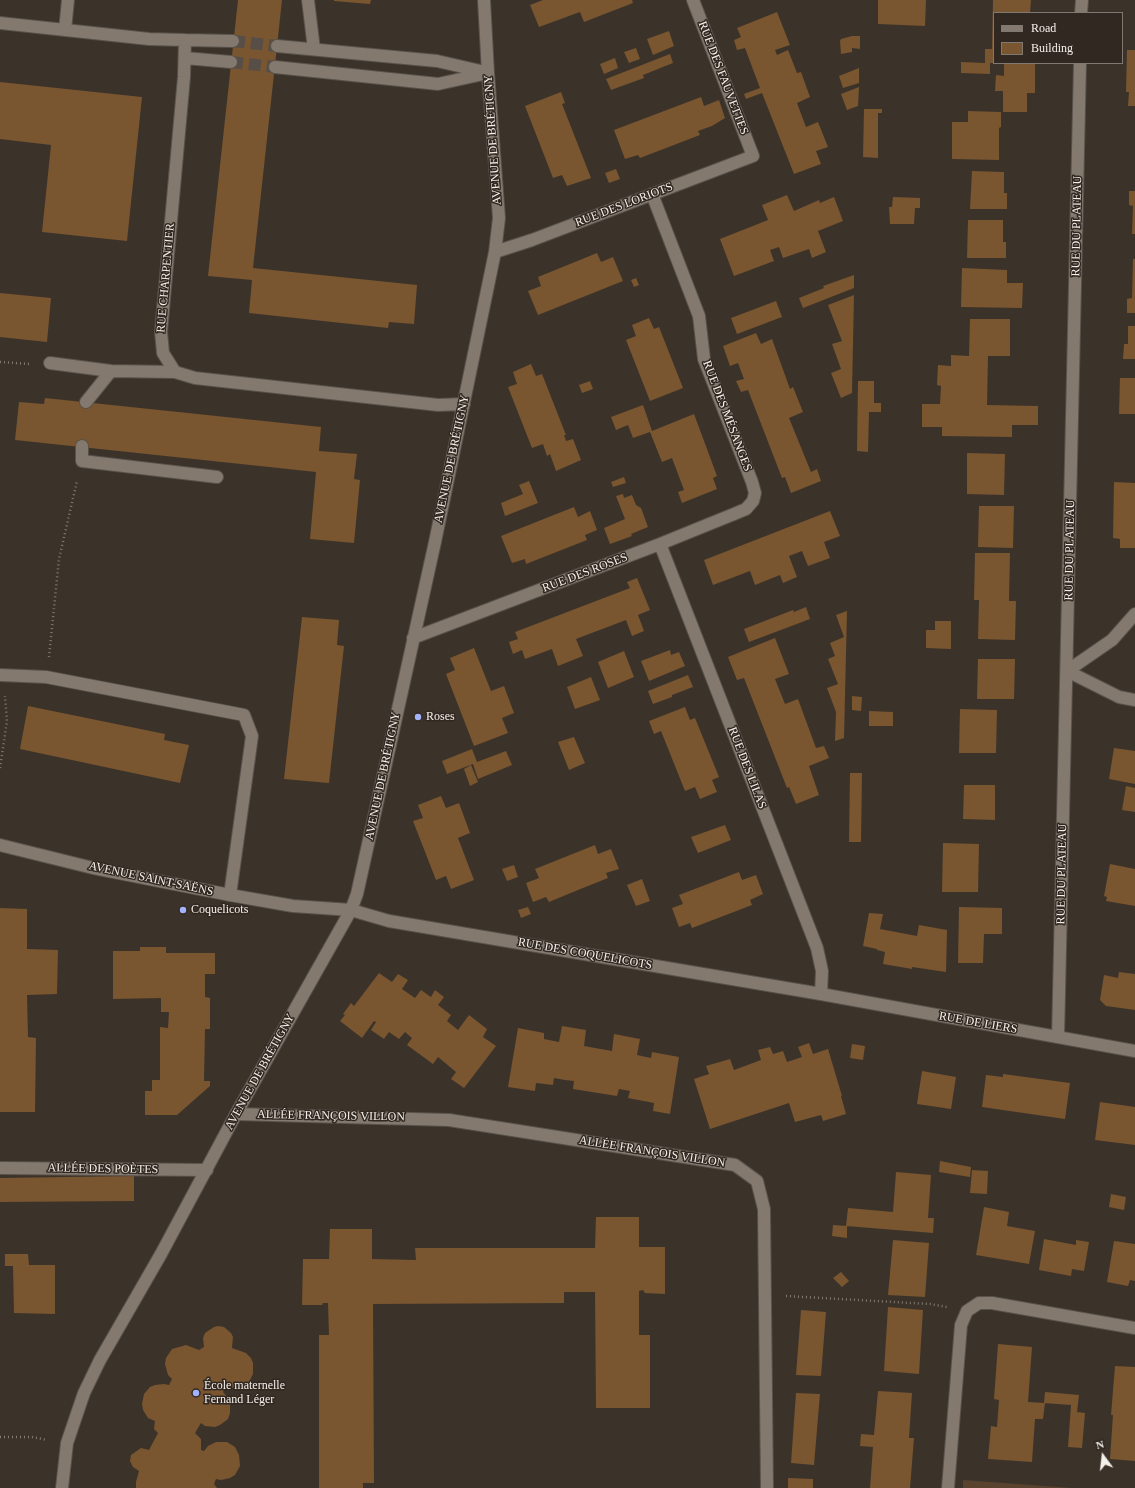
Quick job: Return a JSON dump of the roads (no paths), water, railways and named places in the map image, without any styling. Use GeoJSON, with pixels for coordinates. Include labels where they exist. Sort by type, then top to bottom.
{"type":"FeatureCollection","features":[{"type":"Feature","properties":{"kind":"street"},"geometry":{"type":"LineString","coordinates":[[65,30],[68,0]]}},
{"type":"Feature","properties":{"kind":"street"},"geometry":{"type":"LineString","coordinates":[[308,0],[314,49]]}},
{"type":"Feature","properties":{"kind":"street","name":"AVENUE DE BRÉTIGNY"},"geometry":{"type":"LineString","coordinates":[[62,1488],[67,1444],[84,1393],[100,1360],[161,1254],[236,1114],[351,910],[357,894],[435,542],[495,252],[499,218],[484,0]]}},
{"type":"Feature","properties":{"kind":"street","name":"RUE DES FAUVETTES"},"geometry":{"type":"LineString","coordinates":[[693,0],[753,156]]}},
{"type":"Feature","properties":{"kind":"street"},"geometry":{"type":"LineString","coordinates":[[1081,12],[1082,0]]}},
{"type":"Feature","properties":{"kind":"street"},"geometry":{"type":"LineString","coordinates":[[0,23],[149,39],[233,40]]}},
{"type":"Feature","properties":{"kind":"street","name":"RUE CHARPENTIER"},"geometry":{"type":"LineString","coordinates":[[175,372],[163,353],[161,332],[185,58],[185,40]]}},
{"type":"Feature","properties":{"kind":"street"},"geometry":{"type":"LineString","coordinates":[[277,46],[437,61],[488,73]]}},
{"type":"Feature","properties":{"kind":"street"},"geometry":{"type":"LineString","coordinates":[[185,58],[231,62]]}},
{"type":"Feature","properties":{"kind":"street","name":"RUE DU PLATEAU"},"geometry":{"type":"LineString","coordinates":[[1058,1037],[1068,671],[1080,64]]}},
{"type":"Feature","properties":{"kind":"street"},"geometry":{"type":"LineString","coordinates":[[275,67],[438,84],[488,73]]}},
{"type":"Feature","properties":{"kind":"street","name":"RUE DES LORIOTS"},"geometry":{"type":"LineString","coordinates":[[495,252],[532,240],[753,156]]}},
{"type":"Feature","properties":{"kind":"street","name":"RUE DES MÉSANGES"},"geometry":{"type":"LineString","coordinates":[[652,194],[699,316],[704,359],[752,482],[754,493],[753,502]]}},
{"type":"Feature","properties":{"kind":"street"},"geometry":{"type":"LineString","coordinates":[[50,363],[111,371],[175,372],[195,378],[438,405],[464,404]]}},
{"type":"Feature","properties":{"kind":"street"},"geometry":{"type":"LineString","coordinates":[[86,402],[111,371]]}},
{"type":"Feature","properties":{"kind":"street"},"geometry":{"type":"LineString","coordinates":[[82,446],[82,461],[217,478]]}},
{"type":"Feature","properties":{"kind":"street","name":"RUE DES ROSES"},"geometry":{"type":"LineString","coordinates":[[413,638],[660,544],[746,509],[753,502]]}},
{"type":"Feature","properties":{"kind":"street","name":"RUE DES LILAS"},"geometry":{"type":"LineString","coordinates":[[660,544],[817,948],[822,971],[821,994]]}},
{"type":"Feature","properties":{"kind":"street"},"geometry":{"type":"LineString","coordinates":[[1135,614],[1112,640],[1068,671],[1119,698],[1135,700]]}},
{"type":"Feature","properties":{"kind":"street"},"geometry":{"type":"LineString","coordinates":[[2,675],[46,678],[244,715],[252,736],[230,896]]}},
{"type":"Feature","properties":{"kind":"street","name":"AVENUE SAINT-SAËNS"},"geometry":{"type":"LineString","coordinates":[[0,845],[93,868],[230,896],[293,906],[351,910]]}},
{"type":"Feature","properties":{"kind":"street","name":"RUE DES COQUELICOTS"},"geometry":{"type":"LineString","coordinates":[[351,910],[389,921],[821,994]]}},
{"type":"Feature","properties":{"kind":"street","name":"RUE DE LIERS"},"geometry":{"type":"LineString","coordinates":[[821,994],[1135,1051]]}},
{"type":"Feature","properties":{"kind":"street","name":"ALLÉE FRANÇOIS VILLON"},"geometry":{"type":"LineString","coordinates":[[236,1114],[449,1120],[735,1165],[757,1181],[764,1209],[767,1488]]}},
{"type":"Feature","properties":{"kind":"street","name":"ALLÉE DES POÈTES"},"geometry":{"type":"LineString","coordinates":[[0,1168],[207,1170]]}},
{"type":"Feature","properties":{"kind":"street"},"geometry":{"type":"LineString","coordinates":[[948,1488],[961,1325],[967,1311],[979,1304],[992,1303],[1135,1328]]}},
{"type":"Feature","properties":{"kind":"tunnel"},"geometry":{"type":"LineString","coordinates":[[233,41],[277,46]]}},
{"type":"Feature","properties":{"kind":"tunnel"},"geometry":{"type":"LineString","coordinates":[[231,62],[275,67]]}},
{"type":"Feature","properties":{"kind":"place","name":"Roses"},"geometry":{"type":"Point","coordinates":[418,717]}},
{"type":"Feature","properties":{"kind":"place","name":"Coquelicots"},"geometry":{"type":"Point","coordinates":[183,910]}},
{"type":"Feature","properties":{"kind":"place","name":"École maternelle Fernand Léger"},"geometry":{"type":"Point","coordinates":[196,1393]}}]}
